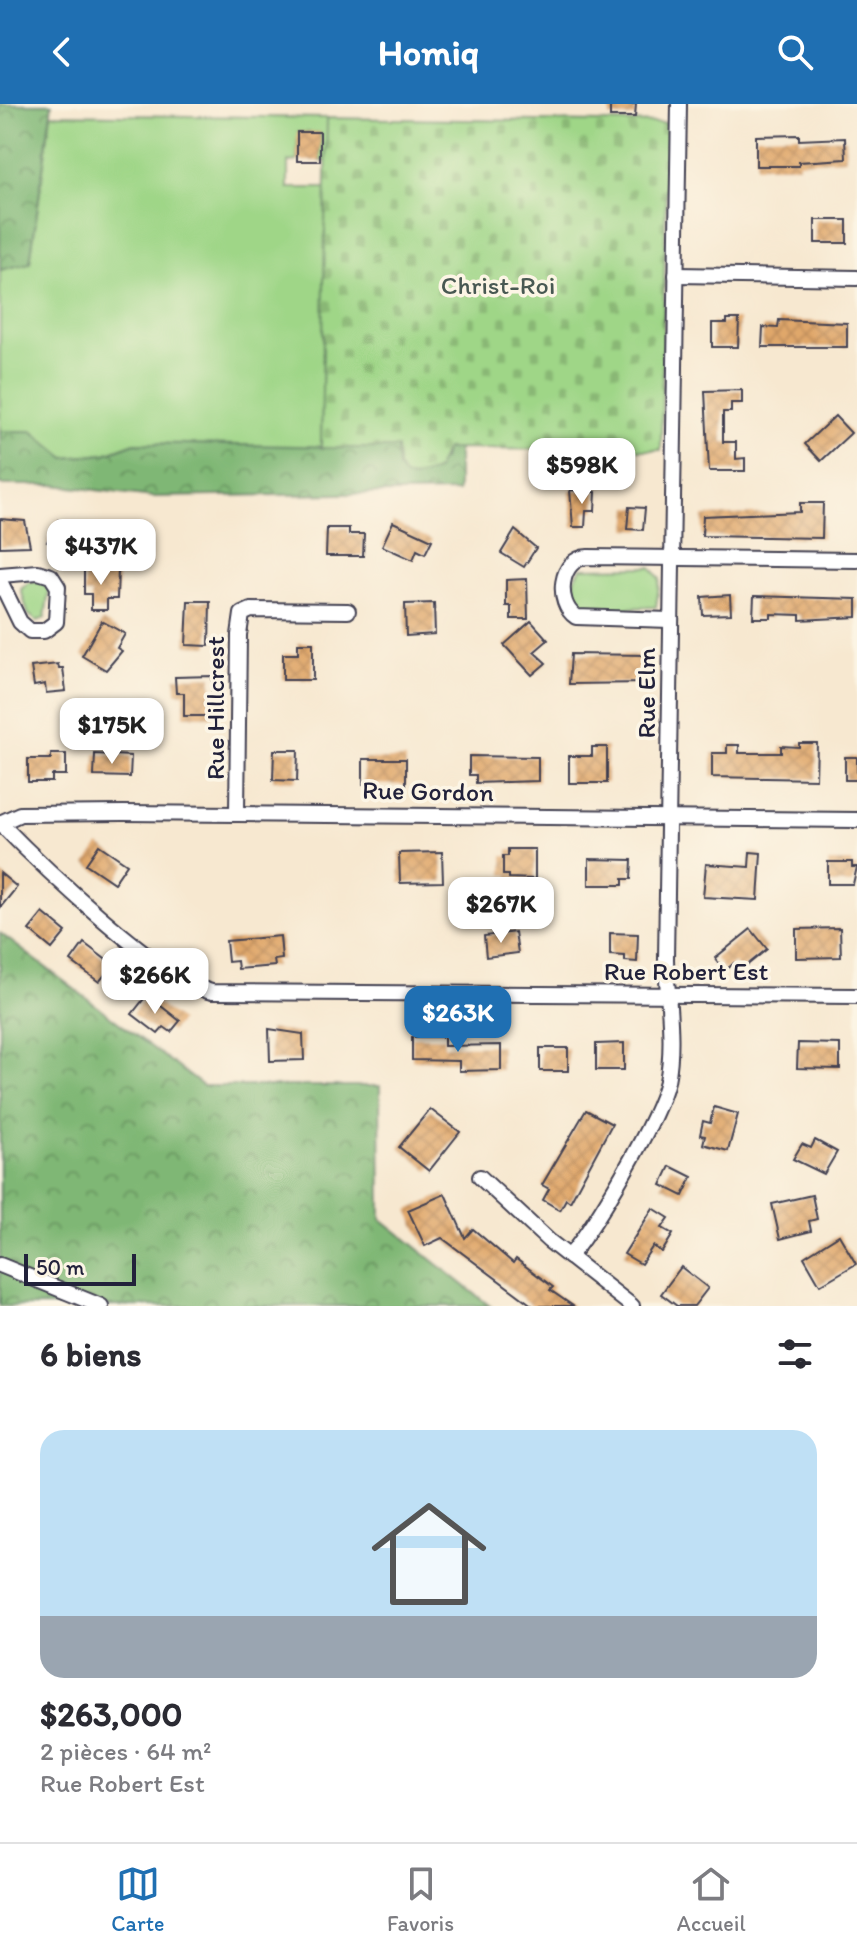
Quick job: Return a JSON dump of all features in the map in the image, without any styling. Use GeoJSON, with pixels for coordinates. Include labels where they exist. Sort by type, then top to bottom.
{"type":"FeatureCollection","features":[{"type":"Feature","properties":{"kind":"street","name":"Rue Elm"},"geometry":{"type":"LineString","coordinates":[[569,1257],[649,1125],[663,1094],[669,1061],[670,620],[679,104]]}},
{"type":"Feature","properties":{"kind":"street"},"geometry":{"type":"LineString","coordinates":[[676,275],[857,278]]}},
{"type":"Feature","properties":{"kind":"street"},"geometry":{"type":"LineString","coordinates":[[670,620],[581,619],[567,611],[564,600],[566,571],[575,559],[857,560]]}},
{"type":"Feature","properties":{"kind":"street"},"geometry":{"type":"LineString","coordinates":[[0,575],[38,572],[51,576],[58,587],[56,622],[44,631],[30,631],[20,622],[0,581]]}},
{"type":"Feature","properties":{"kind":"street","name":"Rue Hillcrest"},"geometry":{"type":"LineString","coordinates":[[237,813],[239,635],[242,614],[251,610],[348,611]]}},
{"type":"Feature","properties":{"kind":"street","name":"Rue Gordon"},"geometry":{"type":"LineString","coordinates":[[0,823],[20,814],[237,813],[857,820]]}},
{"type":"Feature","properties":{"kind":"street","name":"Rue Robert Est"},"geometry":{"type":"LineString","coordinates":[[0,823],[30,854],[162,966],[188,985],[203,990],[222,993],[857,996]]}},
{"type":"Feature","properties":{"kind":"street"},"geometry":{"type":"LineString","coordinates":[[480,1177],[569,1257],[632,1306]]}},
{"type":"Feature","properties":{"kind":"street"},"geometry":{"type":"LineString","coordinates":[[0,1265],[101,1306]]}},
{"type":"Feature","properties":{"kind":"green space"},"geometry":{"type":"Polygon","coordinates":[[[0,104],[52,104],[30,263],[0,270],[0,104]]]}},
{"type":"Feature","properties":{"kind":"green space"},"geometry":{"type":"Polygon","coordinates":[[[51,114],[327,118],[327,161],[320,161],[320,133],[298,132],[297,161],[288,162],[288,188],[327,188],[321,448],[135,443],[105,454],[65,458],[32,431],[0,431],[0,270],[30,262],[51,114]]]}},
{"type":"Feature","properties":{"kind":"green space","name":"Christ-Roi"},"geometry":{"type":"Polygon","coordinates":[[[327,118],[667,123],[661,450],[446,449],[436,471],[413,478],[404,476],[398,467],[397,448],[321,448],[327,118]]]}},
{"type":"Feature","properties":{"kind":"green space"},"geometry":{"type":"Polygon","coordinates":[[[0,431],[32,431],[65,458],[105,454],[135,443],[397,448],[443,460],[445,449],[458,449],[458,492],[153,497],[54,485],[0,485],[0,431]]]}},
{"type":"Feature","properties":{"kind":"green space"},"geometry":{"type":"Polygon","coordinates":[[[651,567],[660,579],[656,607],[591,609],[575,601],[575,579],[581,568],[651,567]]]}},
{"type":"Feature","properties":{"kind":"green space"},"geometry":{"type":"Polygon","coordinates":[[[40,581],[49,589],[45,618],[37,621],[28,614],[21,589],[28,583],[40,581]]]}},
{"type":"Feature","properties":{"kind":"green space"},"geometry":{"type":"Polygon","coordinates":[[[0,933],[203,1086],[380,1086],[381,1219],[490,1306],[0,1306],[0,933]]]}},
{"type":"Feature","properties":{"kind":"building"},"geometry":{"type":"Polygon","coordinates":[[[610,104],[636,104],[635,117],[610,117],[610,104]]]}},
{"type":"Feature","properties":{"kind":"building"},"geometry":{"type":"Polygon","coordinates":[[[297,132],[320,132],[320,161],[297,161],[297,132]]]}},
{"type":"Feature","properties":{"kind":"building"},"geometry":{"type":"Polygon","coordinates":[[[799,135],[799,140],[845,138],[846,159],[799,162],[799,166],[756,166],[756,136],[799,135]]]}},
{"type":"Feature","properties":{"kind":"building"},"geometry":{"type":"Polygon","coordinates":[[[815,220],[847,220],[847,243],[815,243],[815,220]]]}},
{"type":"Feature","properties":{"kind":"building"},"geometry":{"type":"Polygon","coordinates":[[[727,319],[739,319],[738,347],[712,347],[712,323],[727,323],[727,319]]]}},
{"type":"Feature","properties":{"kind":"building"},"geometry":{"type":"Polygon","coordinates":[[[779,320],[847,323],[847,347],[762,347],[763,327],[778,328],[779,320]]]}},
{"type":"Feature","properties":{"kind":"building"},"geometry":{"type":"Polygon","coordinates":[[[742,390],[742,403],[731,403],[731,412],[723,412],[723,442],[736,442],[736,459],[745,458],[745,471],[709,471],[705,391],[742,390]]]}},
{"type":"Feature","properties":{"kind":"building"},"geometry":{"type":"Polygon","coordinates":[[[835,416],[851,433],[821,461],[805,444],[835,416]]]}},
{"type":"Feature","properties":{"kind":"building"},"geometry":{"type":"Polygon","coordinates":[[[570,490],[596,492],[595,511],[586,511],[585,527],[573,527],[570,490]]]}},
{"type":"Feature","properties":{"kind":"building"},"geometry":{"type":"Polygon","coordinates":[[[800,503],[823,503],[822,538],[702,536],[703,516],[800,512],[800,503]]]}},
{"type":"Feature","properties":{"kind":"building"},"geometry":{"type":"Polygon","coordinates":[[[629,507],[645,508],[643,530],[627,529],[629,507]]]}},
{"type":"Feature","properties":{"kind":"building"},"geometry":{"type":"Polygon","coordinates":[[[0,519],[25,521],[30,546],[0,547],[0,519]]]}},
{"type":"Feature","properties":{"kind":"building"},"geometry":{"type":"Polygon","coordinates":[[[58,520],[90,535],[87,541],[91,543],[83,559],[47,542],[58,520]]]}},
{"type":"Feature","properties":{"kind":"building"},"geometry":{"type":"Polygon","coordinates":[[[393,522],[432,540],[425,554],[417,550],[413,560],[382,546],[393,522]]]}},
{"type":"Feature","properties":{"kind":"building"},"geometry":{"type":"Polygon","coordinates":[[[327,528],[349,528],[349,534],[364,534],[363,556],[326,556],[327,528]]]}},
{"type":"Feature","properties":{"kind":"building"},"geometry":{"type":"Polygon","coordinates":[[[515,530],[536,548],[524,567],[501,553],[515,530]]]}},
{"type":"Feature","properties":{"kind":"building"},"geometry":{"type":"Polygon","coordinates":[[[84,569],[118,569],[117,599],[107,599],[107,610],[91,610],[91,594],[84,594],[84,569]]]}},
{"type":"Feature","properties":{"kind":"building"},"geometry":{"type":"Polygon","coordinates":[[[527,579],[528,619],[511,619],[511,606],[506,606],[506,580],[527,579]]]}},
{"type":"Feature","properties":{"kind":"building"},"geometry":{"type":"Polygon","coordinates":[[[730,595],[731,614],[703,615],[702,597],[730,595]]]}},
{"type":"Feature","properties":{"kind":"building"},"geometry":{"type":"Polygon","coordinates":[[[754,596],[857,599],[857,617],[800,620],[800,615],[771,614],[771,618],[753,618],[754,596]]]}},
{"type":"Feature","properties":{"kind":"building"},"geometry":{"type":"Polygon","coordinates":[[[188,601],[210,601],[209,646],[186,645],[188,601]]]}},
{"type":"Feature","properties":{"kind":"building"},"geometry":{"type":"Polygon","coordinates":[[[434,603],[435,634],[406,636],[405,604],[434,603]]]}},
{"type":"Feature","properties":{"kind":"building"},"geometry":{"type":"Polygon","coordinates":[[[102,621],[125,634],[117,648],[122,651],[106,670],[82,656],[102,621]]]}},
{"type":"Feature","properties":{"kind":"building"},"geometry":{"type":"Polygon","coordinates":[[[531,621],[548,640],[534,652],[546,663],[532,675],[504,645],[531,621]]]}},
{"type":"Feature","properties":{"kind":"building"},"geometry":{"type":"Polygon","coordinates":[[[298,643],[313,643],[313,680],[283,680],[283,654],[298,654],[298,643]]]}},
{"type":"Feature","properties":{"kind":"building"},"geometry":{"type":"Polygon","coordinates":[[[571,654],[648,655],[648,683],[569,684],[571,654]]]}},
{"type":"Feature","properties":{"kind":"building"},"geometry":{"type":"Polygon","coordinates":[[[58,664],[59,668],[63,668],[66,691],[46,693],[45,684],[34,686],[31,667],[58,664]]]}},
{"type":"Feature","properties":{"kind":"building"},"geometry":{"type":"Polygon","coordinates":[[[212,676],[212,716],[184,716],[184,693],[176,693],[175,677],[212,676]]]}},
{"type":"Feature","properties":{"kind":"building"},"geometry":{"type":"Polygon","coordinates":[[[799,743],[817,743],[816,779],[712,777],[712,753],[727,753],[727,745],[739,745],[739,753],[781,753],[781,746],[799,747],[799,743]]]}},
{"type":"Feature","properties":{"kind":"building"},"geometry":{"type":"Polygon","coordinates":[[[592,747],[607,747],[607,783],[569,783],[569,756],[592,756],[592,747]]]}},
{"type":"Feature","properties":{"kind":"building"},"geometry":{"type":"Polygon","coordinates":[[[274,750],[298,750],[297,781],[273,780],[274,750]]]}},
{"type":"Feature","properties":{"kind":"building"},"geometry":{"type":"Polygon","coordinates":[[[51,754],[66,754],[66,775],[52,775],[52,782],[28,782],[28,759],[51,759],[51,754]]]}},
{"type":"Feature","properties":{"kind":"building"},"geometry":{"type":"Polygon","coordinates":[[[95,754],[131,756],[130,777],[94,776],[95,754]]]}},
{"type":"Feature","properties":{"kind":"building"},"geometry":{"type":"Polygon","coordinates":[[[469,756],[538,757],[538,781],[476,783],[476,775],[469,775],[469,756]]]}},
{"type":"Feature","properties":{"kind":"building"},"geometry":{"type":"Polygon","coordinates":[[[845,757],[857,757],[857,780],[845,780],[845,757]]]}},
{"type":"Feature","properties":{"kind":"building"},"geometry":{"type":"Polygon","coordinates":[[[363,759],[406,759],[406,785],[363,784],[363,759]]]}},
{"type":"Feature","properties":{"kind":"building"},"geometry":{"type":"Polygon","coordinates":[[[99,845],[127,864],[114,883],[86,864],[99,845]]]}},
{"type":"Feature","properties":{"kind":"building"},"geometry":{"type":"Polygon","coordinates":[[[508,849],[535,849],[535,879],[503,875],[503,856],[508,856],[508,849]]]}},
{"type":"Feature","properties":{"kind":"building"},"geometry":{"type":"Polygon","coordinates":[[[442,852],[443,882],[400,883],[399,853],[442,852]]]}},
{"type":"Feature","properties":{"kind":"building"},"geometry":{"type":"Polygon","coordinates":[[[750,852],[761,853],[758,900],[703,897],[706,864],[749,867],[750,852]]]}},
{"type":"Feature","properties":{"kind":"building"},"geometry":{"type":"Polygon","coordinates":[[[589,859],[632,860],[631,879],[623,879],[623,885],[589,885],[589,859]]]}},
{"type":"Feature","properties":{"kind":"building"},"geometry":{"type":"Polygon","coordinates":[[[828,862],[852,862],[852,867],[857,867],[853,884],[828,884],[828,862]]]}},
{"type":"Feature","properties":{"kind":"building"},"geometry":{"type":"Polygon","coordinates":[[[0,873],[17,887],[0,908],[0,873]]]}},
{"type":"Feature","properties":{"kind":"building"},"geometry":{"type":"Polygon","coordinates":[[[43,913],[66,932],[52,949],[29,930],[43,913]]]}},
{"type":"Feature","properties":{"kind":"building"},"geometry":{"type":"Polygon","coordinates":[[[840,928],[841,957],[796,958],[796,929],[840,928]]]}},
{"type":"Feature","properties":{"kind":"building"},"geometry":{"type":"Polygon","coordinates":[[[751,929],[767,949],[740,971],[734,963],[725,971],[715,958],[751,929]]]}},
{"type":"Feature","properties":{"kind":"building"},"geometry":{"type":"Polygon","coordinates":[[[515,932],[518,953],[486,957],[484,936],[515,932]]]}},
{"type":"Feature","properties":{"kind":"building"},"geometry":{"type":"Polygon","coordinates":[[[610,933],[638,934],[637,962],[625,961],[625,956],[610,955],[610,933]]]}},
{"type":"Feature","properties":{"kind":"building"},"geometry":{"type":"Polygon","coordinates":[[[280,936],[282,959],[274,960],[275,966],[238,969],[237,961],[228,962],[226,941],[280,936]]]}},
{"type":"Feature","properties":{"kind":"building"},"geometry":{"type":"Polygon","coordinates":[[[84,943],[113,965],[99,982],[71,961],[84,943]]]}},
{"type":"Feature","properties":{"kind":"building"},"geometry":{"type":"Polygon","coordinates":[[[147,995],[180,1021],[171,1032],[164,1027],[158,1034],[132,1014],[147,995]]]}},
{"type":"Feature","properties":{"kind":"building"},"geometry":{"type":"Polygon","coordinates":[[[269,1029],[303,1034],[304,1060],[270,1061],[269,1029]]]}},
{"type":"Feature","properties":{"kind":"building"},"geometry":{"type":"Polygon","coordinates":[[[412,1037],[444,1037],[444,1046],[501,1045],[501,1070],[459,1071],[459,1061],[412,1060],[412,1037]]]}},
{"type":"Feature","properties":{"kind":"building"},"geometry":{"type":"Polygon","coordinates":[[[624,1043],[624,1070],[596,1070],[596,1044],[624,1043]]]}},
{"type":"Feature","properties":{"kind":"building"},"geometry":{"type":"Polygon","coordinates":[[[798,1043],[840,1044],[840,1069],[797,1068],[798,1043]]]}},
{"type":"Feature","properties":{"kind":"building"},"geometry":{"type":"Polygon","coordinates":[[[540,1048],[568,1048],[568,1071],[540,1071],[540,1048]]]}},
{"type":"Feature","properties":{"kind":"building"},"geometry":{"type":"Polygon","coordinates":[[[714,1107],[738,1114],[728,1151],[703,1144],[705,1136],[700,1135],[703,1121],[710,1123],[714,1107]]]}},
{"type":"Feature","properties":{"kind":"building"},"geometry":{"type":"Polygon","coordinates":[[[430,1109],[460,1132],[429,1171],[399,1147],[430,1109]]]}},
{"type":"Feature","properties":{"kind":"building"},"geometry":{"type":"Polygon","coordinates":[[[586,1110],[612,1124],[570,1202],[566,1199],[560,1210],[543,1200],[549,1189],[542,1185],[586,1110]]]}},
{"type":"Feature","properties":{"kind":"building"},"geometry":{"type":"Polygon","coordinates":[[[815,1140],[837,1152],[824,1174],[793,1159],[802,1144],[811,1148],[815,1140]]]}},
{"type":"Feature","properties":{"kind":"building"},"geometry":{"type":"Polygon","coordinates":[[[670,1166],[692,1177],[683,1196],[661,1185],[670,1166]]]}},
{"type":"Feature","properties":{"kind":"building"},"geometry":{"type":"Polygon","coordinates":[[[445,1194],[465,1238],[473,1229],[513,1263],[516,1259],[553,1287],[550,1290],[573,1306],[533,1306],[442,1238],[425,1246],[408,1210],[445,1194]]]}},
{"type":"Feature","properties":{"kind":"building"},"geometry":{"type":"Polygon","coordinates":[[[812,1195],[817,1219],[809,1221],[811,1231],[780,1239],[772,1204],[812,1195]]]}},
{"type":"Feature","properties":{"kind":"building"},"geometry":{"type":"Polygon","coordinates":[[[653,1208],[669,1218],[662,1228],[673,1234],[662,1252],[653,1246],[641,1264],[624,1254],[653,1208]]]}},
{"type":"Feature","properties":{"kind":"building"},"geometry":{"type":"Polygon","coordinates":[[[839,1235],[856,1264],[820,1285],[804,1257],[839,1235]]]}},
{"type":"Feature","properties":{"kind":"building"},"geometry":{"type":"Polygon","coordinates":[[[681,1267],[708,1288],[694,1306],[677,1306],[661,1294],[681,1267]]]}}]}
